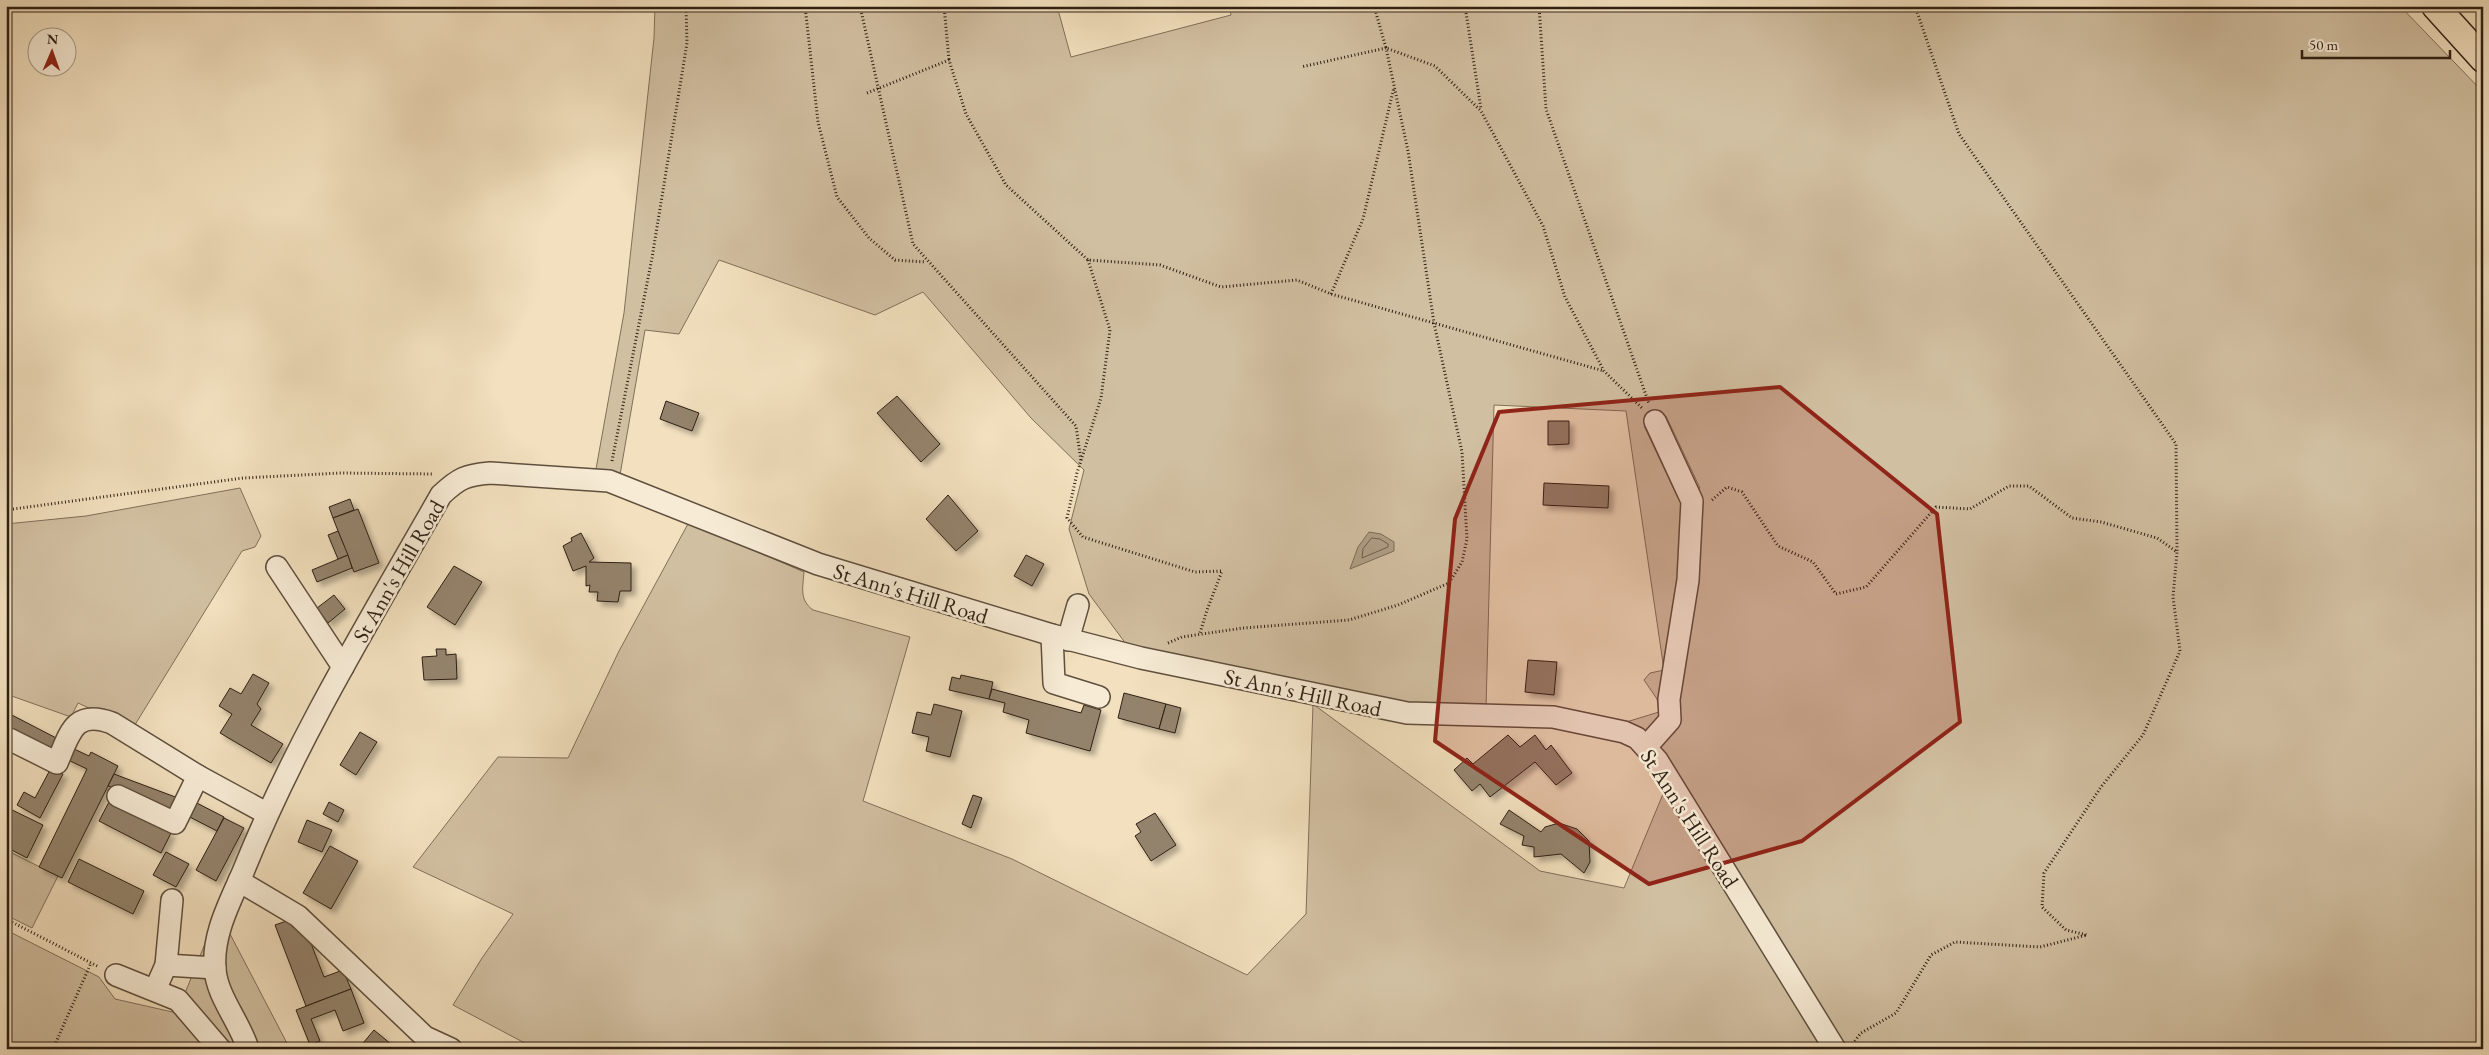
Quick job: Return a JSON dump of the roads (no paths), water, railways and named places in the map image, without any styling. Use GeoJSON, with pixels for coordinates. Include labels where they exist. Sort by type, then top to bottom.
{"type":"FeatureCollection","features":[{"type":"Feature","properties":{"kind":"main road"},"geometry":{"type":"LineString","coordinates":[[2436,6],[2483,59]]}},
{"type":"Feature","properties":{"kind":"street"},"geometry":{"type":"LineString","coordinates":[[1646,747],[1670,720],[1669,699],[1688,580],[1692,501],[1654,421]]}},
{"type":"Feature","properties":{"kind":"street","name":"St Ann's Hill Road"},"geometry":{"type":"LineString","coordinates":[[248,1049],[244,1036],[217,982],[215,968],[219,931],[266,813],[343,667],[442,494],[457,480],[472,474],[490,473],[609,481],[818,564],[1060,637],[1141,658],[1407,713],[1553,717],[1624,732],[1637,738],[1657,760],[1835,1049]]}},
{"type":"Feature","properties":{"kind":"street"},"geometry":{"type":"LineString","coordinates":[[276,567],[343,667]]}},
{"type":"Feature","properties":{"kind":"street"},"geometry":{"type":"LineString","coordinates":[[1078,605],[1060,637],[1054,683],[1099,697]]}},
{"type":"Feature","properties":{"kind":"street"},"geometry":{"type":"LineString","coordinates":[[10,740],[57,763],[77,723],[85,718],[99,718],[112,723],[198,776],[266,813]]}},
{"type":"Feature","properties":{"kind":"street"},"geometry":{"type":"LineString","coordinates":[[118,796],[175,823],[198,776]]}},
{"type":"Feature","properties":{"kind":"street"},"geometry":{"type":"LineString","coordinates":[[239,881],[298,916],[425,1037],[451,1049]]}},
{"type":"Feature","properties":{"kind":"street"},"geometry":{"type":"LineString","coordinates":[[155,990],[166,965],[172,900]]}},
{"type":"Feature","properties":{"kind":"street"},"geometry":{"type":"LineString","coordinates":[[166,965],[215,968]]}},
{"type":"Feature","properties":{"kind":"street"},"geometry":{"type":"LineString","coordinates":[[116,975],[178,1000],[220,1049]]}},
{"type":"Feature","properties":{"kind":"water"},"geometry":{"type":"Polygon","coordinates":[[[1369,532],[1381,534],[1394,542],[1394,551],[1350,569],[1358,547],[1369,532]]]}}]}
